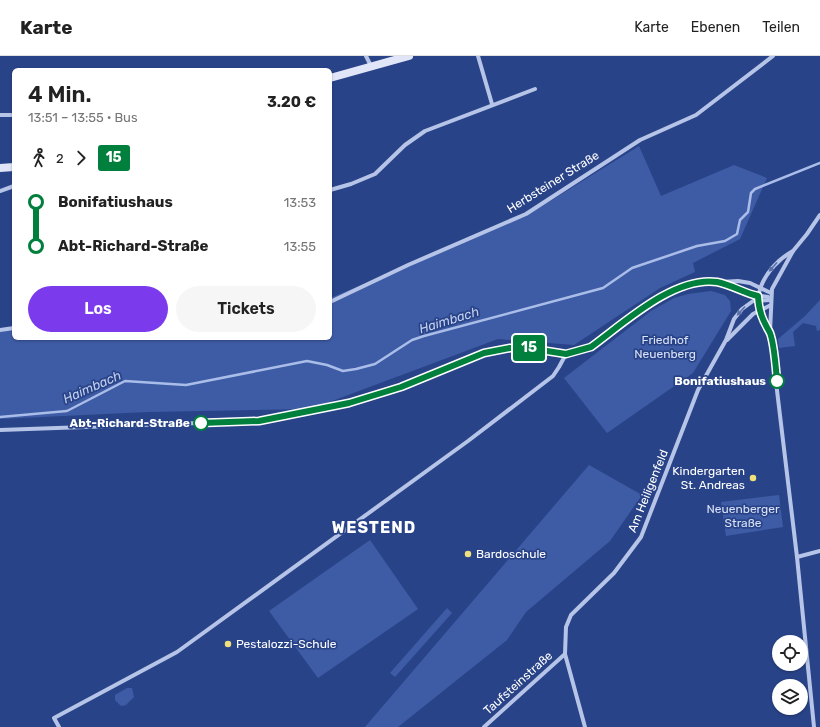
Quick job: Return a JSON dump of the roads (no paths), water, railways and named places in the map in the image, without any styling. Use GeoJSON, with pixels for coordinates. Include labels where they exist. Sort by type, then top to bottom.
{"type":"FeatureCollection","features":[{"type":"Feature","properties":{"kind":"main road"},"geometry":{"type":"LineString","coordinates":[[332,77],[409,56]]}},
{"type":"Feature","properties":{"kind":"main road"},"geometry":{"type":"LineString","coordinates":[[0,168],[12,167]]}},
{"type":"Feature","properties":{"kind":"street"},"geometry":{"type":"LineString","coordinates":[[366,56],[371,67]]}},
{"type":"Feature","properties":{"kind":"street"},"geometry":{"type":"LineString","coordinates":[[478,56],[492,104]]}},
{"type":"Feature","properties":{"kind":"street","name":"Herbsteiner Straße"},"geometry":{"type":"LineString","coordinates":[[332,301],[408,265],[526,214],[640,140],[696,115],[773,56]]}},
{"type":"Feature","properties":{"kind":"street"},"geometry":{"type":"LineString","coordinates":[[332,189],[351,184],[375,174],[404,145],[425,131],[492,104],[535,89]]}},
{"type":"Feature","properties":{"kind":"street"},"geometry":{"type":"LineString","coordinates":[[0,115],[12,115]]}},
{"type":"Feature","properties":{"kind":"street"},"geometry":{"type":"LineString","coordinates":[[0,191],[12,187]]}},
{"type":"Feature","properties":{"kind":"street"},"geometry":{"type":"LineString","coordinates":[[814,727],[797,557],[770,332],[771,297],[793,251],[820,215]]}},
{"type":"Feature","properties":{"kind":"street"},"geometry":{"type":"LineString","coordinates":[[770,332],[763,321],[759,310],[759,288],[764,277],[779,260],[793,251]]}},
{"type":"Feature","properties":{"kind":"street"},"geometry":{"type":"LineString","coordinates":[[0,430],[259,421],[296,415],[379,395],[497,349],[528,348],[566,354],[591,347],[666,294],[682,287],[701,283],[738,281],[750,283],[771,297]]}},
{"type":"Feature","properties":{"kind":"street"},"geometry":{"type":"LineString","coordinates":[[717,282],[758,298]]}},
{"type":"Feature","properties":{"kind":"street","name":"Am Heiligenfeld"},"geometry":{"type":"LineString","coordinates":[[585,727],[566,654],[566,627],[571,615],[579,605],[614,573],[641,537],[698,390],[726,340],[734,318],[746,304],[758,298],[771,297]]}},
{"type":"Feature","properties":{"kind":"street","name":"Am Heiligenfeld"},"geometry":{"type":"LineString","coordinates":[[726,340],[744,322],[759,310],[771,305]]}},
{"type":"Feature","properties":{"kind":"street"},"geometry":{"type":"LineString","coordinates":[[0,330],[12,328]]}},
{"type":"Feature","properties":{"kind":"street"},"geometry":{"type":"LineString","coordinates":[[59,727],[54,718],[177,652],[485,428],[553,376],[560,368],[566,354]]}},
{"type":"Feature","properties":{"kind":"street"},"geometry":{"type":"LineString","coordinates":[[797,557],[820,551]]}},
{"type":"Feature","properties":{"kind":"street","name":"Taufsteinstraße"},"geometry":{"type":"LineString","coordinates":[[484,727],[566,654]]}},
{"type":"Feature","properties":{"kind":"waterway","name":"Haimbach"},"geometry":{"type":"LineString","coordinates":[[0,417],[67,411],[125,381],[186,385],[307,361],[327,365],[343,371],[375,364],[412,340],[603,288],[632,268],[697,246],[725,241],[737,234],[740,220],[748,212],[751,193],[755,189],[820,163]]}},
{"type":"Feature","properties":{"kind":"place","name":"Bonifatiushaus"},"geometry":{"type":"Point","coordinates":[777,381]}},
{"type":"Feature","properties":{"kind":"place","name":"Abt-Richard-Straße"},"geometry":{"type":"Point","coordinates":[201,423]}},
{"type":"Feature","properties":{"kind":"place","name":"Kindergarten St. Andreas"},"geometry":{"type":"Point","coordinates":[753,478]}},
{"type":"Feature","properties":{"kind":"place","name":"Bardoschule"},"geometry":{"type":"Point","coordinates":[468,554]}},
{"type":"Feature","properties":{"kind":"place","name":"Pestalozzi-Schule"},"geometry":{"type":"Point","coordinates":[228,644]}},
{"type":"Feature","properties":{"kind":"district","name":"WESTEND"},"geometry":{"type":"Point","coordinates":[374,527]}},
{"type":"Feature","properties":{"kind":"park label","name":"Friedhof Neuenberg"},"geometry":{"type":"Point","coordinates":[665,347]}},
{"type":"Feature","properties":{"kind":"park label","name":"Neuenberger Straße"},"geometry":{"type":"Point","coordinates":[743,516]}}]}
